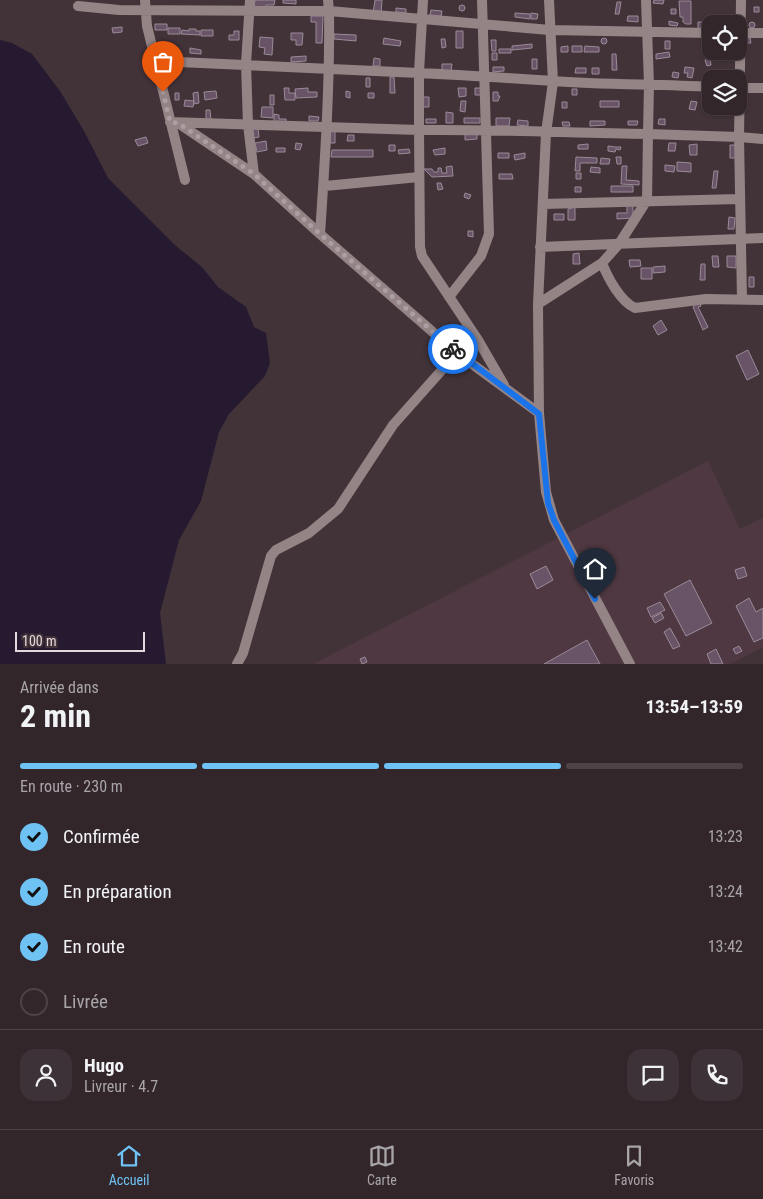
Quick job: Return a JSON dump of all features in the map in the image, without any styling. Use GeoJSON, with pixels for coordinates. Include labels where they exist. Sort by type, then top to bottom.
{"type":"FeatureCollection","features":[{"type":"Feature","properties":{"kind":"street"},"geometry":{"type":"LineString","coordinates":[[320,234],[325,186],[330,68],[328,0]]}},
{"type":"Feature","properties":{"kind":"street"},"geometry":{"type":"LineString","coordinates":[[423,0],[419,73],[420,247],[425,262],[478,340],[507,389]]}},
{"type":"Feature","properties":{"kind":"street"},"geometry":{"type":"LineString","coordinates":[[449,297],[482,256],[489,234],[488,129],[482,0]]}},
{"type":"Feature","properties":{"kind":"street"},"geometry":{"type":"LineString","coordinates":[[549,0],[553,82],[546,133],[538,304],[539,414],[546,492],[554,520],[630,664]]}},
{"type":"Feature","properties":{"kind":"street"},"geometry":{"type":"LineString","coordinates":[[538,304],[602,263],[619,244],[647,200],[649,84],[646,0]]}},
{"type":"Feature","properties":{"kind":"street"},"geometry":{"type":"LineString","coordinates":[[741,0],[741,15]]}},
{"type":"Feature","properties":{"kind":"street"},"geometry":{"type":"LineString","coordinates":[[78,6],[118,10],[145,4],[249,4],[550,30],[647,30],[702,33]]}},
{"type":"Feature","properties":{"kind":"street"},"geometry":{"type":"LineString","coordinates":[[145,4],[147,26],[174,123],[185,180]]}},
{"type":"Feature","properties":{"kind":"street"},"geometry":{"type":"LineString","coordinates":[[249,4],[246,64],[248,125],[254,174]]}},
{"type":"Feature","properties":{"kind":"street"},"geometry":{"type":"LineString","coordinates":[[747,33],[763,33]]}},
{"type":"Feature","properties":{"kind":"street"},"geometry":{"type":"LineString","coordinates":[[156,61],[486,75],[553,82],[702,87]]}},
{"type":"Feature","properties":{"kind":"street"},"geometry":{"type":"LineString","coordinates":[[747,88],[763,88]]}},
{"type":"Feature","properties":{"kind":"street"},"geometry":{"type":"LineString","coordinates":[[740,115],[739,199],[742,299]]}},
{"type":"Feature","properties":{"kind":"street"},"geometry":{"type":"LineString","coordinates":[[174,123],[419,130],[488,129],[546,133],[648,134],[763,139]]}},
{"type":"Feature","properties":{"kind":"street"},"geometry":{"type":"LineString","coordinates":[[174,123],[254,174],[457,353],[539,414]]}},
{"type":"Feature","properties":{"kind":"street"},"geometry":{"type":"LineString","coordinates":[[325,186],[420,177]]}},
{"type":"Feature","properties":{"kind":"street"},"geometry":{"type":"LineString","coordinates":[[543,204],[739,199]]}},
{"type":"Feature","properties":{"kind":"street"},"geometry":{"type":"LineString","coordinates":[[540,247],[763,238]]}},
{"type":"Feature","properties":{"kind":"street"},"geometry":{"type":"LineString","coordinates":[[602,263],[607,276],[628,305],[635,308],[706,299],[763,300]]}},
{"type":"Feature","properties":{"kind":"street"},"geometry":{"type":"LineString","coordinates":[[238,664],[243,653],[271,556],[276,550],[315,529],[338,509],[393,425],[457,353]]}},
{"type":"Feature","properties":{"kind":"shaded area"},"geometry":{"type":"Polygon","coordinates":[[[0,40],[12,43],[32,54],[60,91],[84,131],[108,178],[176,246],[202,267],[218,287],[246,307],[254,327],[266,333],[270,363],[265,376],[229,414],[219,432],[201,501],[179,540],[160,613],[166,664],[0,664],[0,40]]]}},
{"type":"Feature","properties":{"kind":"shaded area"},"geometry":{"type":"Polygon","coordinates":[[[708,461],[740,529],[763,518],[763,647],[731,664],[313,664],[708,461]]]}},
{"type":"Feature","properties":{"kind":"building"},"geometry":{"type":"Polygon","coordinates":[[[255,0],[275,0],[274,5],[266,5],[265,9],[254,8],[255,0]]]}},
{"type":"Feature","properties":{"kind":"building"},"geometry":{"type":"Polygon","coordinates":[[[283,0],[296,0],[296,4],[283,3],[283,0]]]}},
{"type":"Feature","properties":{"kind":"building"},"geometry":{"type":"Polygon","coordinates":[[[375,0],[382,0],[381,14],[373,13],[375,0]]]}},
{"type":"Feature","properties":{"kind":"building"},"geometry":{"type":"Polygon","coordinates":[[[654,0],[664,0],[663,4],[653,3],[654,0]]]}},
{"type":"Feature","properties":{"kind":"building"},"geometry":{"type":"Polygon","coordinates":[[[679,1],[691,1],[691,24],[686,24],[683,22],[683,17],[680,17],[679,1]]]}},
{"type":"Feature","properties":{"kind":"building"},"geometry":{"type":"Polygon","coordinates":[[[617,2],[621,2],[619,14],[615,14],[617,2]]]}},
{"type":"Feature","properties":{"kind":"building"},"geometry":{"type":"Polygon","coordinates":[[[462,5],[465,8],[462,11],[459,8],[462,5]]]}},
{"type":"Feature","properties":{"kind":"building"},"geometry":{"type":"Polygon","coordinates":[[[754,7],[759,7],[759,12],[754,12],[754,7]]]}},
{"type":"Feature","properties":{"kind":"building"},"geometry":{"type":"Polygon","coordinates":[[[396,8],[406,9],[406,13],[396,12],[396,8]]]}},
{"type":"Feature","properties":{"kind":"building"},"geometry":{"type":"Polygon","coordinates":[[[671,9],[676,9],[676,14],[671,14],[671,9]]]}},
{"type":"Feature","properties":{"kind":"building"},"geometry":{"type":"Polygon","coordinates":[[[431,10],[442,11],[441,16],[430,15],[431,10]]]}},
{"type":"Feature","properties":{"kind":"building"},"geometry":{"type":"Polygon","coordinates":[[[515,13],[530,14],[530,19],[515,17],[515,13]]]}},
{"type":"Feature","properties":{"kind":"building"},"geometry":{"type":"Polygon","coordinates":[[[531,13],[538,14],[537,19],[531,19],[531,13]]]}},
{"type":"Feature","properties":{"kind":"building"},"geometry":{"type":"Polygon","coordinates":[[[311,16],[323,16],[322,43],[316,43],[316,22],[311,22],[311,16]]]}},
{"type":"Feature","properties":{"kind":"building"},"geometry":{"type":"Polygon","coordinates":[[[628,16],[638,16],[638,22],[627,21],[628,16]]]}},
{"type":"Feature","properties":{"kind":"building"},"geometry":{"type":"Polygon","coordinates":[[[669,21],[678,23],[677,26],[669,25],[669,21]]]}},
{"type":"Feature","properties":{"kind":"building"},"geometry":{"type":"Polygon","coordinates":[[[698,22],[702,22],[702,29],[698,29],[698,22]]]}},
{"type":"Feature","properties":{"kind":"building"},"geometry":{"type":"Polygon","coordinates":[[[752,22],[755,25],[752,28],[749,25],[752,22]]]}},
{"type":"Feature","properties":{"kind":"building"},"geometry":{"type":"Polygon","coordinates":[[[155,24],[167,24],[167,30],[155,30],[155,24]]]}},
{"type":"Feature","properties":{"kind":"building"},"geometry":{"type":"Polygon","coordinates":[[[122,27],[122,32],[113,33],[112,28],[122,27]]]}},
{"type":"Feature","properties":{"kind":"building"},"geometry":{"type":"Polygon","coordinates":[[[168,28],[180,28],[180,34],[168,34],[168,28]]]}},
{"type":"Feature","properties":{"kind":"building"},"geometry":{"type":"Polygon","coordinates":[[[189,29],[200,31],[200,35],[181,34],[182,30],[189,31],[189,29]]]}},
{"type":"Feature","properties":{"kind":"building"},"geometry":{"type":"Polygon","coordinates":[[[201,30],[213,30],[213,36],[201,36],[201,30]]]}},
{"type":"Feature","properties":{"kind":"building"},"geometry":{"type":"Polygon","coordinates":[[[234,31],[239,31],[239,40],[229,40],[229,35],[234,35],[234,31]]]}},
{"type":"Feature","properties":{"kind":"building"},"geometry":{"type":"Polygon","coordinates":[[[456,31],[463,31],[463,48],[456,48],[456,31]]]}},
{"type":"Feature","properties":{"kind":"building"},"geometry":{"type":"Polygon","coordinates":[[[291,33],[303,33],[302,45],[296,45],[296,40],[291,40],[291,33]]]}},
{"type":"Feature","properties":{"kind":"building"},"geometry":{"type":"Polygon","coordinates":[[[334,34],[356,35],[356,41],[334,39],[334,34]]]}},
{"type":"Feature","properties":{"kind":"building"},"geometry":{"type":"Polygon","coordinates":[[[260,37],[273,38],[272,55],[264,54],[265,48],[259,47],[260,37]]]}},
{"type":"Feature","properties":{"kind":"building"},"geometry":{"type":"Polygon","coordinates":[[[384,38],[401,41],[400,46],[383,44],[384,38]]]}},
{"type":"Feature","properties":{"kind":"building"},"geometry":{"type":"Polygon","coordinates":[[[604,38],[607,41],[604,44],[601,41],[604,38]]]}},
{"type":"Feature","properties":{"kind":"building"},"geometry":{"type":"Polygon","coordinates":[[[747,38],[750,38],[751,43],[747,43],[747,38]]]}},
{"type":"Feature","properties":{"kind":"building"},"geometry":{"type":"Polygon","coordinates":[[[441,39],[445,39],[446,47],[442,48],[441,39]]]}},
{"type":"Feature","properties":{"kind":"building"},"geometry":{"type":"Polygon","coordinates":[[[491,40],[496,40],[496,51],[492,51],[491,40]]]}},
{"type":"Feature","properties":{"kind":"building"},"geometry":{"type":"Polygon","coordinates":[[[665,41],[670,41],[670,49],[665,49],[665,41]]]}},
{"type":"Feature","properties":{"kind":"building"},"geometry":{"type":"Polygon","coordinates":[[[532,44],[532,48],[512,50],[512,46],[532,44]]]}},
{"type":"Feature","properties":{"kind":"building"},"geometry":{"type":"Polygon","coordinates":[[[568,46],[568,52],[561,52],[561,47],[568,46]]]}},
{"type":"Feature","properties":{"kind":"building"},"geometry":{"type":"Polygon","coordinates":[[[572,46],[582,46],[582,52],[572,52],[572,46]]]}},
{"type":"Feature","properties":{"kind":"building"},"geometry":{"type":"Polygon","coordinates":[[[585,46],[599,47],[599,52],[584,52],[585,46]]]}},
{"type":"Feature","properties":{"kind":"building"},"geometry":{"type":"Polygon","coordinates":[[[190,48],[201,50],[201,54],[190,53],[190,48]]]}},
{"type":"Feature","properties":{"kind":"building"},"geometry":{"type":"Polygon","coordinates":[[[499,49],[511,49],[511,53],[499,53],[499,49]]]}},
{"type":"Feature","properties":{"kind":"building"},"geometry":{"type":"Polygon","coordinates":[[[669,52],[670,57],[656,59],[656,54],[669,52]]]}},
{"type":"Feature","properties":{"kind":"building"},"geometry":{"type":"Polygon","coordinates":[[[492,53],[497,53],[497,60],[492,60],[492,53]]]}},
{"type":"Feature","properties":{"kind":"building"},"geometry":{"type":"Polygon","coordinates":[[[612,54],[616,54],[617,70],[612,70],[612,54]]]}},
{"type":"Feature","properties":{"kind":"building"},"geometry":{"type":"Polygon","coordinates":[[[306,56],[306,61],[291,62],[291,57],[306,56]]]}},
{"type":"Feature","properties":{"kind":"building"},"geometry":{"type":"Polygon","coordinates":[[[374,58],[380,59],[380,66],[373,66],[374,58]]]}},
{"type":"Feature","properties":{"kind":"building"},"geometry":{"type":"Polygon","coordinates":[[[532,59],[537,59],[537,69],[532,69],[532,59]]]}},
{"type":"Feature","properties":{"kind":"building"},"geometry":{"type":"Polygon","coordinates":[[[705,60],[710,60],[711,65],[707,66],[705,60]]]}},
{"type":"Feature","properties":{"kind":"building"},"geometry":{"type":"Polygon","coordinates":[[[442,64],[452,64],[451,71],[442,70],[442,64]]]}},
{"type":"Feature","properties":{"kind":"building"},"geometry":{"type":"Polygon","coordinates":[[[493,67],[504,67],[504,71],[493,72],[493,67]]]}},
{"type":"Feature","properties":{"kind":"building"},"geometry":{"type":"Polygon","coordinates":[[[685,67],[694,68],[692,78],[687,77],[688,73],[684,73],[685,67]]]}},
{"type":"Feature","properties":{"kind":"building"},"geometry":{"type":"Polygon","coordinates":[[[576,68],[586,68],[586,73],[575,73],[576,68]]]}},
{"type":"Feature","properties":{"kind":"building"},"geometry":{"type":"Polygon","coordinates":[[[592,68],[599,68],[599,74],[592,74],[592,68]]]}},
{"type":"Feature","properties":{"kind":"building"},"geometry":{"type":"Polygon","coordinates":[[[673,72],[679,73],[678,78],[672,77],[673,72]]]}},
{"type":"Feature","properties":{"kind":"building"},"geometry":{"type":"Polygon","coordinates":[[[390,77],[394,77],[395,93],[390,93],[390,77]]]}},
{"type":"Feature","properties":{"kind":"building"},"geometry":{"type":"Polygon","coordinates":[[[366,78],[370,78],[370,87],[366,87],[366,78]]]}},
{"type":"Feature","properties":{"kind":"building"},"geometry":{"type":"Polygon","coordinates":[[[284,88],[289,88],[289,93],[295,93],[295,100],[285,100],[284,88]]]}},
{"type":"Feature","properties":{"kind":"building"},"geometry":{"type":"Polygon","coordinates":[[[308,88],[308,92],[317,92],[317,97],[296,98],[295,89],[308,88]]]}},
{"type":"Feature","properties":{"kind":"building"},"geometry":{"type":"Polygon","coordinates":[[[458,88],[466,88],[466,96],[459,97],[458,88]]]}},
{"type":"Feature","properties":{"kind":"building"},"geometry":{"type":"Polygon","coordinates":[[[475,88],[481,88],[481,95],[475,95],[475,88]]]}},
{"type":"Feature","properties":{"kind":"building"},"geometry":{"type":"Polygon","coordinates":[[[572,89],[577,89],[577,95],[572,95],[572,89]]]}},
{"type":"Feature","properties":{"kind":"building"},"geometry":{"type":"Polygon","coordinates":[[[216,91],[217,98],[205,100],[204,92],[216,91]]]}},
{"type":"Feature","properties":{"kind":"building"},"geometry":{"type":"Polygon","coordinates":[[[346,91],[350,92],[350,98],[346,97],[346,91]]]}},
{"type":"Feature","properties":{"kind":"building"},"geometry":{"type":"Polygon","coordinates":[[[198,92],[199,103],[194,104],[193,93],[198,92]]]}},
{"type":"Feature","properties":{"kind":"building"},"geometry":{"type":"Polygon","coordinates":[[[493,92],[498,92],[498,96],[500,96],[498,101],[493,101],[493,92]]]}},
{"type":"Feature","properties":{"kind":"building"},"geometry":{"type":"Polygon","coordinates":[[[175,93],[179,93],[179,100],[175,100],[175,93]]]}},
{"type":"Feature","properties":{"kind":"building"},"geometry":{"type":"Polygon","coordinates":[[[368,93],[374,93],[374,98],[368,98],[368,93]]]}},
{"type":"Feature","properties":{"kind":"building"},"geometry":{"type":"Polygon","coordinates":[[[270,95],[274,95],[274,105],[270,105],[270,95]]]}},
{"type":"Feature","properties":{"kind":"building"},"geometry":{"type":"Polygon","coordinates":[[[422,97],[429,97],[429,107],[422,107],[422,97]]]}},
{"type":"Feature","properties":{"kind":"building"},"geometry":{"type":"Polygon","coordinates":[[[185,100],[194,101],[193,107],[184,106],[185,100]]]}},
{"type":"Feature","properties":{"kind":"building"},"geometry":{"type":"Polygon","coordinates":[[[461,101],[466,101],[465,112],[460,111],[461,101]]]}},
{"type":"Feature","properties":{"kind":"building"},"geometry":{"type":"Polygon","coordinates":[[[600,101],[619,101],[619,107],[600,107],[600,101]]]}},
{"type":"Feature","properties":{"kind":"building"},"geometry":{"type":"Polygon","coordinates":[[[691,101],[697,102],[695,110],[689,109],[691,101]]]}},
{"type":"Feature","properties":{"kind":"building"},"geometry":{"type":"Polygon","coordinates":[[[562,102],[567,102],[567,108],[562,108],[562,102]]]}},
{"type":"Feature","properties":{"kind":"building"},"geometry":{"type":"Polygon","coordinates":[[[262,107],[273,107],[273,118],[261,117],[262,107]]]}},
{"type":"Feature","properties":{"kind":"building"},"geometry":{"type":"Polygon","coordinates":[[[206,110],[210,110],[211,120],[206,120],[206,110]]]}},
{"type":"Feature","properties":{"kind":"building"},"geometry":{"type":"Polygon","coordinates":[[[446,112],[453,113],[453,123],[446,123],[446,112]]]}},
{"type":"Feature","properties":{"kind":"building"},"geometry":{"type":"Polygon","coordinates":[[[274,114],[279,115],[279,119],[286,119],[286,124],[274,123],[274,114]]]}},
{"type":"Feature","properties":{"kind":"building"},"geometry":{"type":"Polygon","coordinates":[[[309,116],[319,117],[318,121],[309,121],[309,116]]]}},
{"type":"Feature","properties":{"kind":"building"},"geometry":{"type":"Polygon","coordinates":[[[464,118],[480,118],[480,123],[464,123],[464,118]]]}},
{"type":"Feature","properties":{"kind":"building"},"geometry":{"type":"Polygon","coordinates":[[[496,118],[510,118],[509,126],[496,126],[496,118]]]}},
{"type":"Feature","properties":{"kind":"building"},"geometry":{"type":"Polygon","coordinates":[[[426,119],[436,119],[436,123],[426,123],[426,119]]]}},
{"type":"Feature","properties":{"kind":"building"},"geometry":{"type":"Polygon","coordinates":[[[659,119],[665,119],[665,125],[658,124],[659,119]]]}},
{"type":"Feature","properties":{"kind":"building"},"geometry":{"type":"Polygon","coordinates":[[[518,120],[528,121],[528,126],[517,125],[518,120]]]}},
{"type":"Feature","properties":{"kind":"building"},"geometry":{"type":"Polygon","coordinates":[[[590,121],[605,121],[605,125],[590,126],[590,121]]]}},
{"type":"Feature","properties":{"kind":"building"},"geometry":{"type":"Polygon","coordinates":[[[628,121],[638,121],[637,125],[628,125],[628,121]]]}},
{"type":"Feature","properties":{"kind":"building"},"geometry":{"type":"Polygon","coordinates":[[[562,122],[569,122],[570,126],[563,126],[562,122]]]}},
{"type":"Feature","properties":{"kind":"building"},"geometry":{"type":"Polygon","coordinates":[[[258,128],[259,137],[253,138],[252,129],[258,128]]]}},
{"type":"Feature","properties":{"kind":"building"},"geometry":{"type":"Polygon","coordinates":[[[330,131],[335,131],[335,143],[330,143],[330,131]]]}},
{"type":"Feature","properties":{"kind":"building"},"geometry":{"type":"Polygon","coordinates":[[[477,133],[477,139],[465,140],[465,134],[477,133]]]}},
{"type":"Feature","properties":{"kind":"building"},"geometry":{"type":"Polygon","coordinates":[[[348,135],[354,135],[354,141],[347,141],[348,135]]]}},
{"type":"Feature","properties":{"kind":"building"},"geometry":{"type":"Polygon","coordinates":[[[146,137],[148,143],[138,146],[135,140],[146,137]]]}},
{"type":"Feature","properties":{"kind":"building"},"geometry":{"type":"Polygon","coordinates":[[[266,141],[267,150],[257,152],[255,143],[266,141]]]}},
{"type":"Feature","properties":{"kind":"building"},"geometry":{"type":"Polygon","coordinates":[[[296,143],[302,144],[300,150],[295,149],[296,143]]]}},
{"type":"Feature","properties":{"kind":"building"},"geometry":{"type":"Polygon","coordinates":[[[669,143],[676,143],[675,151],[668,151],[669,143]]]}},
{"type":"Feature","properties":{"kind":"building"},"geometry":{"type":"Polygon","coordinates":[[[588,144],[588,149],[578,149],[578,145],[588,144]]]}},
{"type":"Feature","properties":{"kind":"building"},"geometry":{"type":"Polygon","coordinates":[[[697,144],[697,155],[690,155],[689,145],[697,144]]]}},
{"type":"Feature","properties":{"kind":"building"},"geometry":{"type":"Polygon","coordinates":[[[389,145],[395,145],[395,151],[389,151],[389,145]]]}},
{"type":"Feature","properties":{"kind":"building"},"geometry":{"type":"Polygon","coordinates":[[[730,145],[736,145],[736,158],[730,158],[730,145]]]}},
{"type":"Feature","properties":{"kind":"building"},"geometry":{"type":"Polygon","coordinates":[[[608,146],[621,147],[620,150],[616,149],[615,152],[608,151],[608,146]]]}},
{"type":"Feature","properties":{"kind":"building"},"geometry":{"type":"Polygon","coordinates":[[[276,148],[285,148],[285,152],[276,152],[276,148]]]}},
{"type":"Feature","properties":{"kind":"building"},"geometry":{"type":"Polygon","coordinates":[[[445,148],[445,154],[435,155],[433,150],[445,148]]]}},
{"type":"Feature","properties":{"kind":"building"},"geometry":{"type":"Polygon","coordinates":[[[409,149],[410,153],[399,154],[398,150],[409,149]]]}},
{"type":"Feature","properties":{"kind":"building"},"geometry":{"type":"Polygon","coordinates":[[[332,150],[373,150],[373,157],[331,157],[332,150]]]}},
{"type":"Feature","properties":{"kind":"building"},"geometry":{"type":"Polygon","coordinates":[[[498,153],[509,153],[509,158],[498,158],[498,153]]]}},
{"type":"Feature","properties":{"kind":"building"},"geometry":{"type":"Polygon","coordinates":[[[525,153],[525,158],[515,160],[514,155],[525,153]]]}},
{"type":"Feature","properties":{"kind":"building"},"geometry":{"type":"Polygon","coordinates":[[[576,157],[597,158],[597,163],[580,163],[580,171],[575,171],[576,157]]]}},
{"type":"Feature","properties":{"kind":"building"},"geometry":{"type":"Polygon","coordinates":[[[616,157],[621,157],[621,164],[617,164],[616,157]]]}},
{"type":"Feature","properties":{"kind":"building"},"geometry":{"type":"Polygon","coordinates":[[[601,158],[610,159],[609,164],[600,164],[601,158]]]}},
{"type":"Feature","properties":{"kind":"building"},"geometry":{"type":"Polygon","coordinates":[[[677,162],[691,163],[691,172],[677,171],[677,162]]]}},
{"type":"Feature","properties":{"kind":"building"},"geometry":{"type":"Polygon","coordinates":[[[665,165],[675,166],[674,172],[665,171],[665,165]]]}},
{"type":"Feature","properties":{"kind":"building"},"geometry":{"type":"Polygon","coordinates":[[[452,166],[453,176],[432,177],[424,169],[432,169],[434,172],[438,172],[438,168],[441,168],[442,173],[447,173],[446,167],[452,166]]]}},
{"type":"Feature","properties":{"kind":"building"},"geometry":{"type":"Polygon","coordinates":[[[622,166],[627,166],[626,180],[639,181],[639,185],[621,184],[622,166]]]}},
{"type":"Feature","properties":{"kind":"building"},"geometry":{"type":"Polygon","coordinates":[[[591,167],[600,168],[600,173],[590,172],[591,167]]]}},
{"type":"Feature","properties":{"kind":"building"},"geometry":{"type":"Polygon","coordinates":[[[714,171],[718,171],[716,188],[712,188],[714,171]]]}},
{"type":"Feature","properties":{"kind":"building"},"geometry":{"type":"Polygon","coordinates":[[[576,173],[581,173],[581,179],[576,179],[576,173]]]}},
{"type":"Feature","properties":{"kind":"building"},"geometry":{"type":"Polygon","coordinates":[[[499,174],[512,174],[513,179],[499,179],[499,174]]]}},
{"type":"Feature","properties":{"kind":"building"},"geometry":{"type":"Polygon","coordinates":[[[437,183],[441,183],[443,189],[438,190],[437,183]]]}},
{"type":"Feature","properties":{"kind":"building"},"geometry":{"type":"Polygon","coordinates":[[[611,186],[633,186],[633,192],[611,192],[611,186]]]}},
{"type":"Feature","properties":{"kind":"building"},"geometry":{"type":"Polygon","coordinates":[[[575,187],[581,187],[581,192],[575,192],[575,187]]]}},
{"type":"Feature","properties":{"kind":"building"},"geometry":{"type":"Polygon","coordinates":[[[465,193],[471,195],[469,199],[464,197],[465,193]]]}},
{"type":"Feature","properties":{"kind":"building"},"geometry":{"type":"Polygon","coordinates":[[[627,204],[633,204],[633,218],[617,219],[617,213],[627,213],[627,204]]]}},
{"type":"Feature","properties":{"kind":"building"},"geometry":{"type":"Polygon","coordinates":[[[572,205],[575,205],[575,220],[568,220],[568,209],[572,208],[572,205]]]}},
{"type":"Feature","properties":{"kind":"building"},"geometry":{"type":"Polygon","coordinates":[[[554,214],[564,214],[564,220],[554,220],[554,214]]]}},
{"type":"Feature","properties":{"kind":"building"},"geometry":{"type":"Polygon","coordinates":[[[729,217],[735,218],[734,229],[728,229],[729,217]]]}},
{"type":"Feature","properties":{"kind":"building"},"geometry":{"type":"Polygon","coordinates":[[[468,231],[473,231],[473,237],[468,236],[468,231]]]}},
{"type":"Feature","properties":{"kind":"building"},"geometry":{"type":"Polygon","coordinates":[[[579,253],[580,264],[573,264],[573,254],[579,253]]]}},
{"type":"Feature","properties":{"kind":"building"},"geometry":{"type":"Polygon","coordinates":[[[712,256],[718,256],[719,267],[713,267],[712,256]]]}},
{"type":"Feature","properties":{"kind":"building"},"geometry":{"type":"Polygon","coordinates":[[[727,256],[736,256],[736,268],[727,267],[727,256]]]}},
{"type":"Feature","properties":{"kind":"building"},"geometry":{"type":"Polygon","coordinates":[[[629,260],[640,260],[641,266],[630,267],[629,260]]]}},
{"type":"Feature","properties":{"kind":"building"},"geometry":{"type":"Polygon","coordinates":[[[701,264],[705,264],[705,280],[700,280],[701,264]]]}},
{"type":"Feature","properties":{"kind":"building"},"geometry":{"type":"Polygon","coordinates":[[[665,266],[665,272],[653,273],[653,267],[665,266]]]}},
{"type":"Feature","properties":{"kind":"building"},"geometry":{"type":"Polygon","coordinates":[[[641,268],[652,268],[652,279],[641,279],[641,268]]]}},
{"type":"Feature","properties":{"kind":"building"},"geometry":{"type":"Polygon","coordinates":[[[749,277],[754,277],[754,287],[749,287],[749,277]]]}},
{"type":"Feature","properties":{"kind":"building"},"geometry":{"type":"Polygon","coordinates":[[[699,301],[701,306],[698,307],[708,327],[703,330],[693,307],[699,301]]]}},
{"type":"Feature","properties":{"kind":"building"},"geometry":{"type":"Polygon","coordinates":[[[661,320],[667,330],[658,335],[653,326],[661,320]]]}},
{"type":"Feature","properties":{"kind":"building"},"geometry":{"type":"Polygon","coordinates":[[[748,350],[759,374],[747,380],[736,356],[748,350]]]}},
{"type":"Feature","properties":{"kind":"building"},"geometry":{"type":"Polygon","coordinates":[[[546,566],[553,580],[537,589],[530,574],[546,566]]]}},
{"type":"Feature","properties":{"kind":"building"},"geometry":{"type":"Polygon","coordinates":[[[744,567],[747,576],[738,579],[735,570],[744,567]]]}},
{"type":"Feature","properties":{"kind":"building"},"geometry":{"type":"Polygon","coordinates":[[[690,580],[712,623],[686,636],[664,594],[690,580]]]}},
{"type":"Feature","properties":{"kind":"building"},"geometry":{"type":"Polygon","coordinates":[[[749,598],[756,612],[763,608],[763,638],[754,642],[736,606],[749,598]]]}},
{"type":"Feature","properties":{"kind":"building"},"geometry":{"type":"Polygon","coordinates":[[[660,602],[665,610],[651,617],[647,608],[660,602]]]}},
{"type":"Feature","properties":{"kind":"building"},"geometry":{"type":"Polygon","coordinates":[[[661,613],[664,618],[655,623],[652,618],[661,613]]]}},
{"type":"Feature","properties":{"kind":"building"},"geometry":{"type":"Polygon","coordinates":[[[670,628],[680,646],[673,649],[664,632],[670,628]]]}},
{"type":"Feature","properties":{"kind":"building"},"geometry":{"type":"Polygon","coordinates":[[[587,640],[600,664],[544,664],[587,640]]]}},
{"type":"Feature","properties":{"kind":"building"},"geometry":{"type":"Polygon","coordinates":[[[739,646],[742,651],[736,654],[733,649],[739,646]]]}},
{"type":"Feature","properties":{"kind":"building"},"geometry":{"type":"Polygon","coordinates":[[[716,649],[723,664],[711,664],[707,654],[716,649]]]}},
{"type":"Feature","properties":{"kind":"building"},"geometry":{"type":"Polygon","coordinates":[[[365,657],[367,662],[362,664],[360,659],[365,657]]]}},
{"type":"Feature","properties":{"kind":"way so far"},"geometry":{"type":"LineString","coordinates":[[163,92],[170,122],[178,123],[254,174],[453,349]]}},
{"type":"Feature","properties":{"kind":"route"},"geometry":{"type":"LineString","coordinates":[[453,349],[539,414],[548,503],[554,520],[595,599]]}}]}
